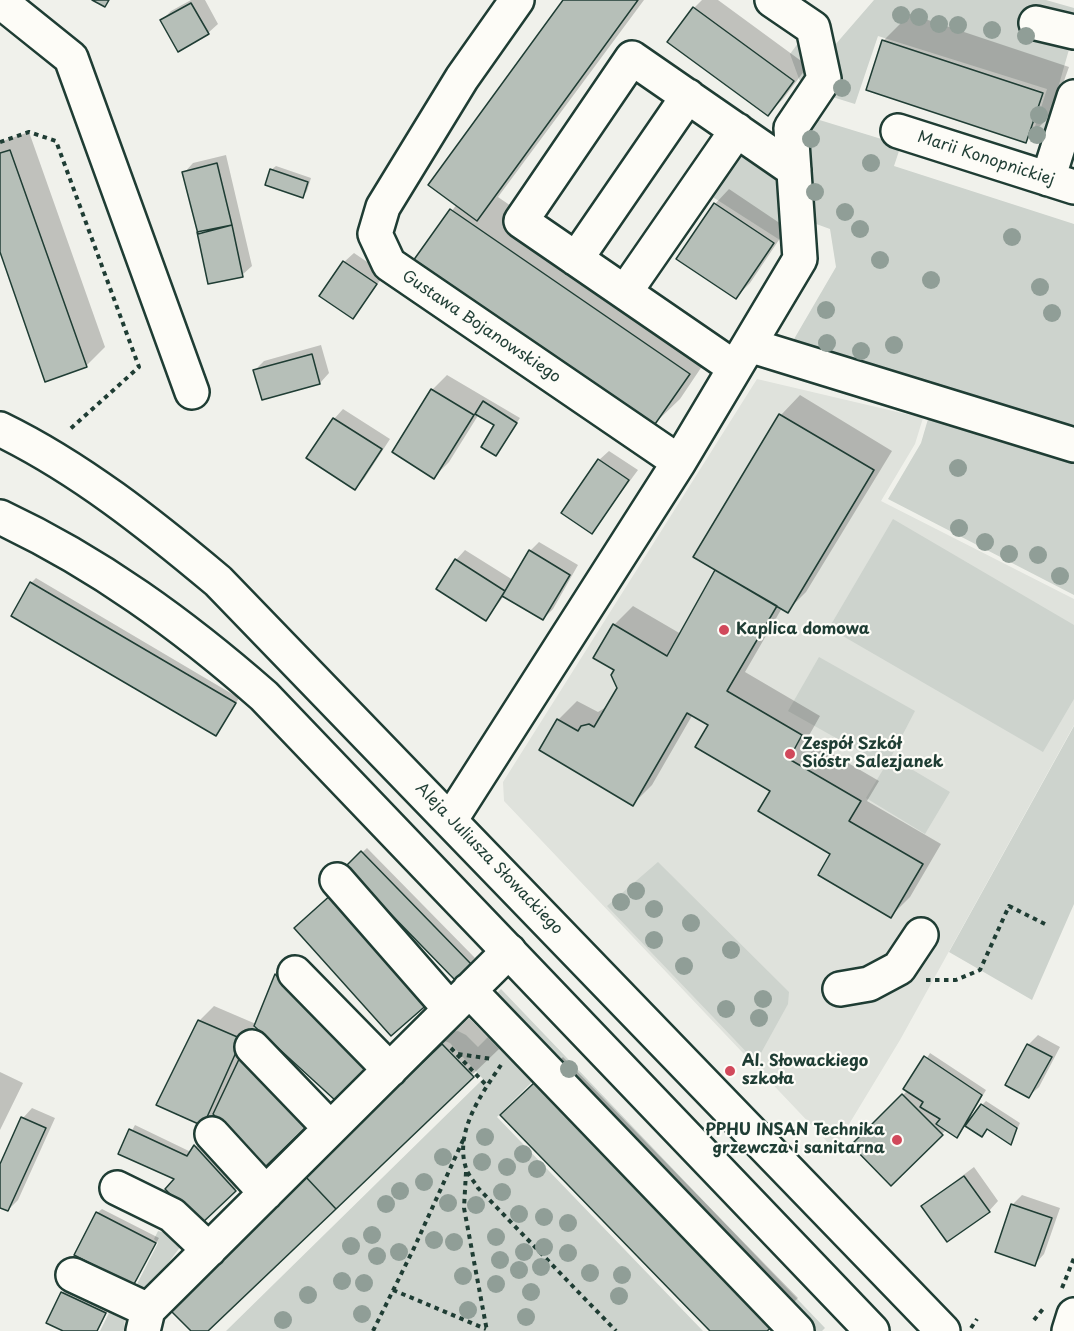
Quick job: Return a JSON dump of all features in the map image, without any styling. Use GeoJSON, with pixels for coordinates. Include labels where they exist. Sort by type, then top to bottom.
{"type":"FeatureCollection","features":[{"type":"Feature","properties":{"kind":"main road","name":"Gustawa Bojanowskiego"},"geometry":{"type":"LineString","coordinates":[[517,0],[462,78],[389,197],[375,234],[388,264],[679,462]]}},
{"type":"Feature","properties":{"kind":"main road"},"geometry":{"type":"LineString","coordinates":[[451,819],[679,462],[800,259],[791,128],[824,79],[813,28],[772,0]]}},
{"type":"Feature","properties":{"kind":"main road"},"geometry":{"type":"LineString","coordinates":[[0,1],[71,58],[192,392]]}},
{"type":"Feature","properties":{"kind":"main road"},"geometry":{"type":"LineString","coordinates":[[1036,23],[1074,32]]}},
{"type":"Feature","properties":{"kind":"main road"},"geometry":{"type":"LineString","coordinates":[[794,170],[632,58],[520,221],[625,292],[742,356],[1074,445]]}},
{"type":"Feature","properties":{"kind":"main road"},"geometry":{"type":"LineString","coordinates":[[576,259],[688,96]]}},
{"type":"Feature","properties":{"kind":"main road"},"geometry":{"type":"LineString","coordinates":[[1061,183],[1074,97]]}},
{"type":"Feature","properties":{"kind":"main road"},"geometry":{"type":"LineString","coordinates":[[625,292],[737,130]]}},
{"type":"Feature","properties":{"kind":"main road","name":"Marii Konopnickiej"},"geometry":{"type":"LineString","coordinates":[[898,131],[1061,183]]}},
{"type":"Feature","properties":{"kind":"main road","name":"Aleja Juliusza Słowackiego"},"geometry":{"type":"LineString","coordinates":[[0,429],[78,474],[134,512],[218,581],[451,819],[943,1331]]}},
{"type":"Feature","properties":{"kind":"main road"},"geometry":{"type":"LineString","coordinates":[[0,517],[92,566],[153,605],[209,647],[264,696],[872,1331]]}},
{"type":"Feature","properties":{"kind":"main road"},"geometry":{"type":"LineString","coordinates":[[337,880],[797,1331]]}},
{"type":"Feature","properties":{"kind":"main road"},"geometry":{"type":"LineString","coordinates":[[840,989],[869,984],[899,968],[921,935]]}},
{"type":"Feature","properties":{"kind":"main road"},"geometry":{"type":"LineString","coordinates":[[73,1275],[146,1321],[209,1250],[509,951]]}},
{"type":"Feature","properties":{"kind":"main road"},"geometry":{"type":"LineString","coordinates":[[295,972],[390,1070]]}},
{"type":"Feature","properties":{"kind":"main road"},"geometry":{"type":"LineString","coordinates":[[252,1047],[330,1128]]}},
{"type":"Feature","properties":{"kind":"main road"},"geometry":{"type":"LineString","coordinates":[[212,1134],[266,1193]]}},
{"type":"Feature","properties":{"kind":"main road"},"geometry":{"type":"LineString","coordinates":[[117,1188],[172,1215],[209,1250]]}},
{"type":"Feature","properties":{"kind":"main road"},"geometry":{"type":"LineString","coordinates":[[1069,1331],[1074,1316]]}},
{"type":"Feature","properties":{"kind":"path"},"geometry":{"type":"LineString","coordinates":[[0,142],[29,132],[56,141],[139,367],[68,431]]}},
{"type":"Feature","properties":{"kind":"path"},"geometry":{"type":"LineString","coordinates":[[881,978],[956,980],[980,970],[1008,906],[1047,925]]}},
{"type":"Feature","properties":{"kind":"path"},"geometry":{"type":"LineString","coordinates":[[423,1037],[449,1046],[487,1086]]}},
{"type":"Feature","properties":{"kind":"path"},"geometry":{"type":"LineString","coordinates":[[373,1331],[465,1135],[473,1111],[505,1060],[457,1054]]}},
{"type":"Feature","properties":{"kind":"path"},"geometry":{"type":"LineString","coordinates":[[465,1135],[464,1208],[487,1330]]}},
{"type":"Feature","properties":{"kind":"path"},"geometry":{"type":"LineString","coordinates":[[466,1170],[478,1188],[616,1331]]}},
{"type":"Feature","properties":{"kind":"path"},"geometry":{"type":"LineString","coordinates":[[393,1290],[487,1330]]}},
{"type":"Feature","properties":{"kind":"shaded area"},"geometry":{"type":"Polygon","coordinates":[[[874,0],[1046,0],[1074,8],[1074,32],[1042,144],[1030,142],[1047,89],[878,36],[855,104],[826,95],[828,53],[874,0]]]}},
{"type":"Feature","properties":{"kind":"shaded area"},"geometry":{"type":"Polygon","coordinates":[[[802,38],[812,78],[803,90],[790,54],[802,38]]]}},
{"type":"Feature","properties":{"kind":"shaded area"},"geometry":{"type":"Polygon","coordinates":[[[813,118],[901,145],[894,166],[1074,224],[1074,439],[790,346],[836,267],[830,229],[808,221],[802,146],[813,118]]]}},
{"type":"Feature","properties":{"kind":"shaded area"},"geometry":{"type":"Polygon","coordinates":[[[741,153],[775,169],[783,242],[708,194],[741,153]]]}},
{"type":"Feature","properties":{"kind":"shaded area","name":"Zespół Szkół Sióstr Salezjanek"},"geometry":{"type":"Polygon","coordinates":[[[757,379],[923,418],[915,444],[881,501],[1074,599],[1074,725],[900,1040],[834,1149],[504,801],[503,782],[757,379]]]}},
{"type":"Feature","properties":{"kind":"shaded area"},"geometry":{"type":"Polygon","coordinates":[[[928,419],[1074,453],[1074,595],[888,499],[921,443],[928,419]]]}},
{"type":"Feature","properties":{"kind":"shaded area"},"geometry":{"type":"Polygon","coordinates":[[[893,519],[1074,625],[1074,699],[1043,752],[829,628],[893,519]]]}},
{"type":"Feature","properties":{"kind":"shaded area"},"geometry":{"type":"Polygon","coordinates":[[[819,657],[915,711],[891,757],[950,792],[925,834],[866,798],[887,763],[884,765],[788,711],[819,657]]]}},
{"type":"Feature","properties":{"kind":"shaded area"},"geometry":{"type":"Polygon","coordinates":[[[1074,726],[1074,904],[1032,1000],[949,952],[1074,726]]]}},
{"type":"Feature","properties":{"kind":"shaded area"},"geometry":{"type":"Polygon","coordinates":[[[658,862],[789,992],[788,1004],[756,1062],[607,906],[658,862]]]}},
{"type":"Feature","properties":{"kind":"shaded area"},"geometry":{"type":"Polygon","coordinates":[[[501,989],[825,1328],[822,1331],[809,1331],[496,1002],[496,994],[501,989]]]}},
{"type":"Feature","properties":{"kind":"shaded area"},"geometry":{"type":"Polygon","coordinates":[[[458,1031],[466,1035],[478,1047],[491,1034],[535,1079],[497,1117],[703,1331],[226,1331],[483,1079],[450,1043],[436,1038],[445,1033],[458,1031]]]}},
{"type":"Feature","properties":{"kind":"shaded area"},"geometry":{"type":"Polygon","coordinates":[[[158,1231],[187,1238],[144,1295],[135,1288],[158,1243],[154,1239],[158,1231]]]}},
{"type":"Feature","properties":{"kind":"shaded area"},"geometry":{"type":"Polygon","coordinates":[[[104,1300],[125,1316],[124,1331],[100,1331],[109,1313],[99,1307],[104,1300]]]}},
{"type":"Feature","properties":{"kind":"building"},"geometry":{"type":"Polygon","coordinates":[[[92,0],[109,0],[105,7],[92,0]]]}},
{"type":"Feature","properties":{"kind":"building"},"geometry":{"type":"Polygon","coordinates":[[[563,0],[638,0],[477,221],[428,185],[563,0]]]}},
{"type":"Feature","properties":{"kind":"building"},"geometry":{"type":"Polygon","coordinates":[[[191,3],[209,34],[178,52],[160,20],[191,3]]]}},
{"type":"Feature","properties":{"kind":"building"},"geometry":{"type":"Polygon","coordinates":[[[693,7],[794,81],[768,116],[667,42],[693,7]]]}},
{"type":"Feature","properties":{"kind":"building"},"geometry":{"type":"Polygon","coordinates":[[[882,40],[1043,93],[1026,143],[866,90],[882,40]]]}},
{"type":"Feature","properties":{"kind":"building"},"geometry":{"type":"Polygon","coordinates":[[[10,150],[87,367],[45,382],[0,252],[0,153],[10,150]]]}},
{"type":"Feature","properties":{"kind":"building"},"geometry":{"type":"Polygon","coordinates":[[[217,163],[232,225],[198,234],[182,172],[217,163]]]}},
{"type":"Feature","properties":{"kind":"building"},"geometry":{"type":"Polygon","coordinates":[[[270,169],[308,182],[303,198],[265,185],[270,169]]]}},
{"type":"Feature","properties":{"kind":"building"},"geometry":{"type":"Polygon","coordinates":[[[714,203],[774,243],[736,299],[676,259],[714,203]]]}},
{"type":"Feature","properties":{"kind":"building"},"geometry":{"type":"Polygon","coordinates":[[[450,209],[690,374],[653,427],[413,261],[450,209]]]}},
{"type":"Feature","properties":{"kind":"building"},"geometry":{"type":"Polygon","coordinates":[[[232,225],[243,277],[208,284],[197,232],[232,225]]]}},
{"type":"Feature","properties":{"kind":"building"},"geometry":{"type":"Polygon","coordinates":[[[343,261],[377,284],[353,319],[319,296],[343,261]]]}},
{"type":"Feature","properties":{"kind":"building"},"geometry":{"type":"Polygon","coordinates":[[[312,354],[320,384],[262,400],[253,370],[312,354]]]}},
{"type":"Feature","properties":{"kind":"building"},"geometry":{"type":"Polygon","coordinates":[[[431,389],[474,415],[434,479],[392,452],[431,389]]]}},
{"type":"Feature","properties":{"kind":"building"},"geometry":{"type":"Polygon","coordinates":[[[483,401],[517,423],[496,456],[481,447],[494,425],[475,414],[483,401]]]}},
{"type":"Feature","properties":{"kind":"building"},"geometry":{"type":"Polygon","coordinates":[[[779,414],[874,470],[788,613],[693,557],[779,414]]]}},
{"type":"Feature","properties":{"kind":"building"},"geometry":{"type":"Polygon","coordinates":[[[333,418],[382,449],[355,490],[306,458],[333,418]]]}},
{"type":"Feature","properties":{"kind":"building"},"geometry":{"type":"Polygon","coordinates":[[[598,459],[629,480],[592,534],[561,513],[598,459]]]}},
{"type":"Feature","properties":{"kind":"building"},"geometry":{"type":"Polygon","coordinates":[[[529,550],[570,575],[543,620],[502,596],[529,550]]]}},
{"type":"Feature","properties":{"kind":"building"},"geometry":{"type":"Polygon","coordinates":[[[455,559],[505,591],[486,621],[436,589],[455,559]]]}},
{"type":"Feature","properties":{"kind":"building"},"geometry":{"type":"Polygon","coordinates":[[[715,570],[777,606],[727,691],[802,735],[789,759],[861,801],[849,821],[923,864],[891,918],[818,875],[830,854],[758,811],[770,791],[695,747],[708,725],[687,713],[633,806],[539,750],[557,719],[578,731],[581,726],[589,724],[594,727],[617,688],[611,675],[614,670],[593,658],[613,624],[667,656],[715,570]]]}},
{"type":"Feature","properties":{"kind":"building"},"geometry":{"type":"Polygon","coordinates":[[[30,582],[236,703],[216,736],[11,616],[30,582]]]}},
{"type":"Feature","properties":{"kind":"building"},"geometry":{"type":"Polygon","coordinates":[[[361,851],[471,964],[455,980],[345,867],[361,851]]]}},
{"type":"Feature","properties":{"kind":"building"},"geometry":{"type":"Polygon","coordinates":[[[333,893],[430,1002],[391,1036],[294,928],[333,893]]]}},
{"type":"Feature","properties":{"kind":"building"},"geometry":{"type":"Polygon","coordinates":[[[275,974],[368,1071],[336,1101],[254,1026],[275,974]]]}},
{"type":"Feature","properties":{"kind":"building"},"geometry":{"type":"Polygon","coordinates":[[[198,1020],[242,1039],[203,1126],[156,1105],[198,1020]]]}},
{"type":"Feature","properties":{"kind":"building"},"geometry":{"type":"Polygon","coordinates":[[[442,1044],[474,1077],[336,1209],[304,1175],[442,1044]]]}},
{"type":"Feature","properties":{"kind":"building"},"geometry":{"type":"Polygon","coordinates":[[[1027,1044],[1052,1057],[1029,1098],[1005,1085],[1027,1044]]]}},
{"type":"Feature","properties":{"kind":"building"},"geometry":{"type":"Polygon","coordinates":[[[241,1055],[306,1127],[263,1169],[213,1114],[241,1055]]]}},
{"type":"Feature","properties":{"kind":"building"},"geometry":{"type":"Polygon","coordinates":[[[924,1056],[982,1095],[957,1138],[936,1124],[940,1119],[920,1107],[923,1102],[903,1089],[924,1056]]]}},
{"type":"Feature","properties":{"kind":"building"},"geometry":{"type":"Polygon","coordinates":[[[535,1082],[773,1326],[767,1331],[710,1331],[500,1115],[535,1082]]]}},
{"type":"Feature","properties":{"kind":"building","name":"PPHU INSAN Technika grzewcza i sanitarna"},"geometry":{"type":"Polygon","coordinates":[[[902,1094],[943,1135],[891,1186],[851,1145],[902,1094]]]}},
{"type":"Feature","properties":{"kind":"building"},"geometry":{"type":"Polygon","coordinates":[[[981,1104],[1017,1128],[1011,1145],[987,1129],[982,1137],[965,1126],[981,1104]]]}},
{"type":"Feature","properties":{"kind":"building"},"geometry":{"type":"Polygon","coordinates":[[[21,1117],[46,1128],[8,1211],[0,1208],[0,1164],[21,1117]]]}},
{"type":"Feature","properties":{"kind":"building"},"geometry":{"type":"Polygon","coordinates":[[[129,1129],[187,1156],[194,1145],[236,1191],[200,1225],[165,1189],[174,1179],[118,1154],[129,1129]]]}},
{"type":"Feature","properties":{"kind":"building"},"geometry":{"type":"Polygon","coordinates":[[[304,1175],[336,1209],[208,1331],[191,1331],[167,1307],[304,1175]]]}},
{"type":"Feature","properties":{"kind":"building"},"geometry":{"type":"Polygon","coordinates":[[[964,1176],[990,1212],[947,1242],[921,1206],[964,1176]]]}},
{"type":"Feature","properties":{"kind":"building"},"geometry":{"type":"Polygon","coordinates":[[[1011,1204],[1052,1218],[1035,1266],[995,1252],[1011,1204]]]}},
{"type":"Feature","properties":{"kind":"building"},"geometry":{"type":"Polygon","coordinates":[[[96,1212],[156,1243],[133,1286],[74,1255],[96,1212]]]}},
{"type":"Feature","properties":{"kind":"building"},"geometry":{"type":"Polygon","coordinates":[[[61,1292],[106,1313],[97,1331],[63,1331],[46,1323],[61,1292]]]}},
{"type":"Feature","properties":{"kind":"place","name":"Kaplica domowa"},"geometry":{"type":"Point","coordinates":[724,630]}},
{"type":"Feature","properties":{"kind":"place","name":"Zespół Szkół Sióstr Salezjanek"},"geometry":{"type":"Point","coordinates":[790,754]}},
{"type":"Feature","properties":{"kind":"place","name":"Al. Słowackiego szkoła"},"geometry":{"type":"Point","coordinates":[730,1071]}},
{"type":"Feature","properties":{"kind":"place","name":"PPHU INSAN Technika grzewcza i sanitarna"},"geometry":{"type":"Point","coordinates":[897,1140]}}]}
